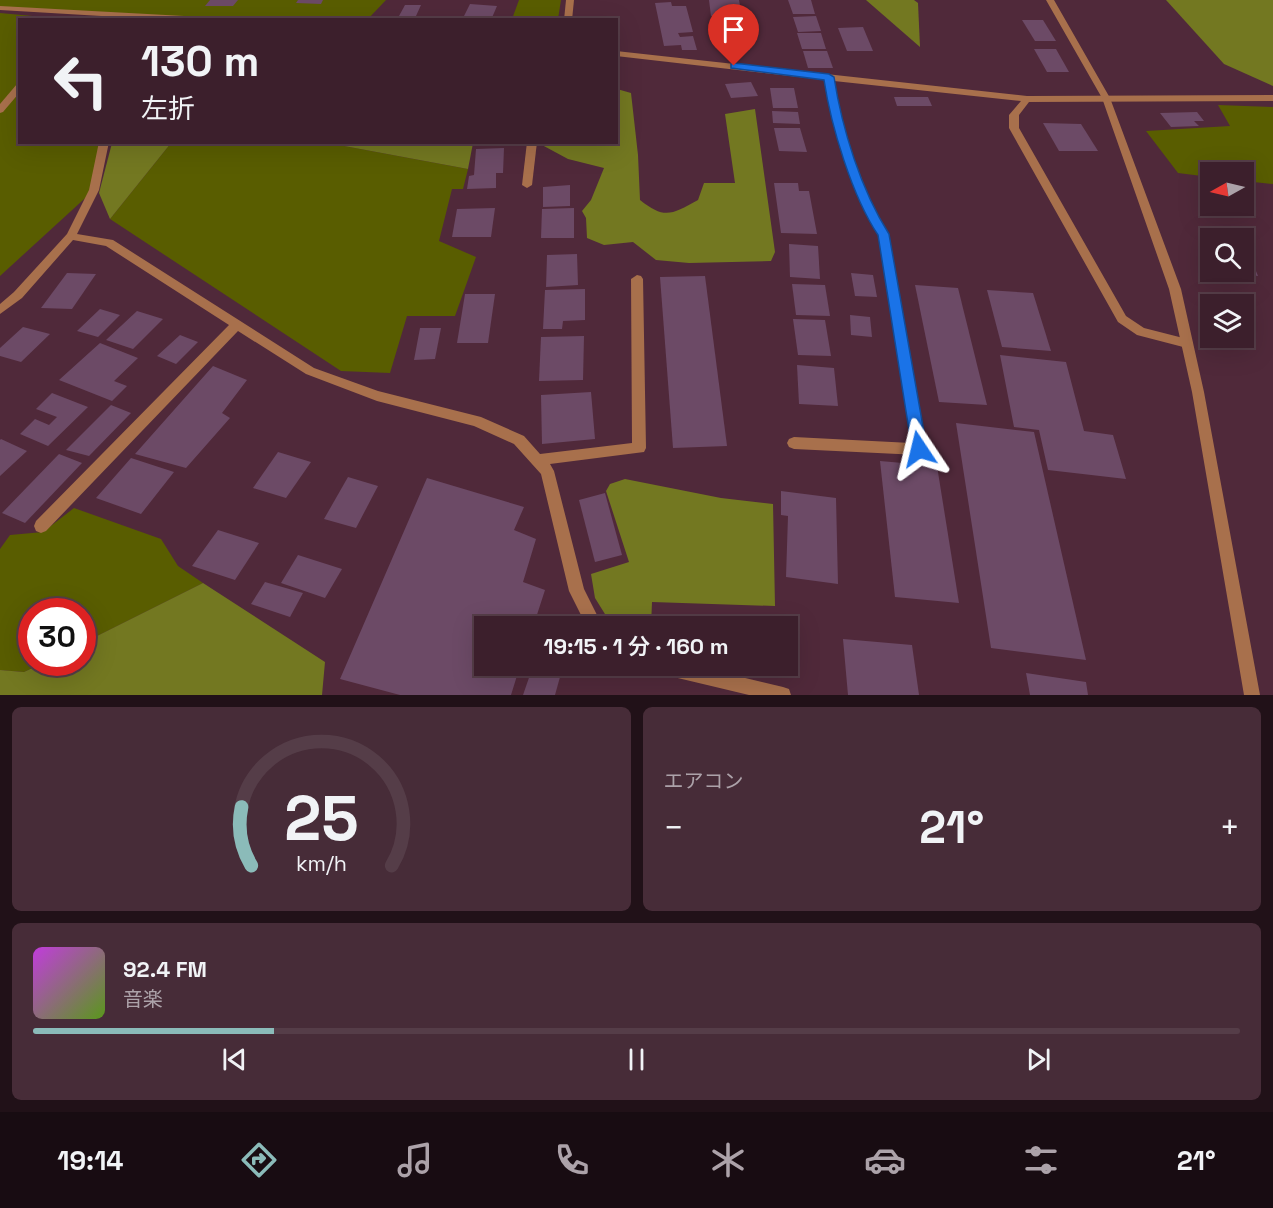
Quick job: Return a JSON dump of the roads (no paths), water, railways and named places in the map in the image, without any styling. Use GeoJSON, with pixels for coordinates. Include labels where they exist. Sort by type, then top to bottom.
{"type":"FeatureCollection","features":[{"type":"Feature","properties":{"kind":"street"},"geometry":{"type":"LineString","coordinates":[[568,18],[570,0]]}},
{"type":"Feature","properties":{"kind":"street"},"geometry":{"type":"LineString","coordinates":[[1050,0],[1106,98],[1175,289],[1198,392],[1252,695]]}},
{"type":"Feature","properties":{"kind":"street"},"geometry":{"type":"LineString","coordinates":[[0,8],[176,18]]}},
{"type":"Feature","properties":{"kind":"street"},"geometry":{"type":"LineString","coordinates":[[76,18],[81,11]]}},
{"type":"Feature","properties":{"kind":"street"},"geometry":{"type":"LineString","coordinates":[[618,53],[1028,99],[1273,98]]}},
{"type":"Feature","properties":{"kind":"street"},"geometry":{"type":"LineString","coordinates":[[794,443],[919,449],[884,234],[871,216],[835,114],[829,77]]}},
{"type":"Feature","properties":{"kind":"street"},"geometry":{"type":"LineString","coordinates":[[0,110],[18,88]]}},
{"type":"Feature","properties":{"kind":"street"},"geometry":{"type":"LineString","coordinates":[[1028,99],[1014,114],[1014,128],[1122,319],[1140,332],[1187,342]]}},
{"type":"Feature","properties":{"kind":"street"},"geometry":{"type":"LineString","coordinates":[[0,310],[18,295],[71,236],[94,190],[104,144]]}},
{"type":"Feature","properties":{"kind":"street"},"geometry":{"type":"LineString","coordinates":[[527,185],[531,144]]}},
{"type":"Feature","properties":{"kind":"street"},"geometry":{"type":"LineString","coordinates":[[71,236],[109,243],[310,371],[377,396],[476,421],[519,440],[548,471],[577,591],[590,616]]}},
{"type":"Feature","properties":{"kind":"street"},"geometry":{"type":"LineString","coordinates":[[537,460],[639,448],[637,279]]}},
{"type":"Feature","properties":{"kind":"street"},"geometry":{"type":"LineString","coordinates":[[41,526],[237,324]]}},
{"type":"Feature","properties":{"kind":"street"},"geometry":{"type":"LineString","coordinates":[[704,676],[783,695]]}}]}
